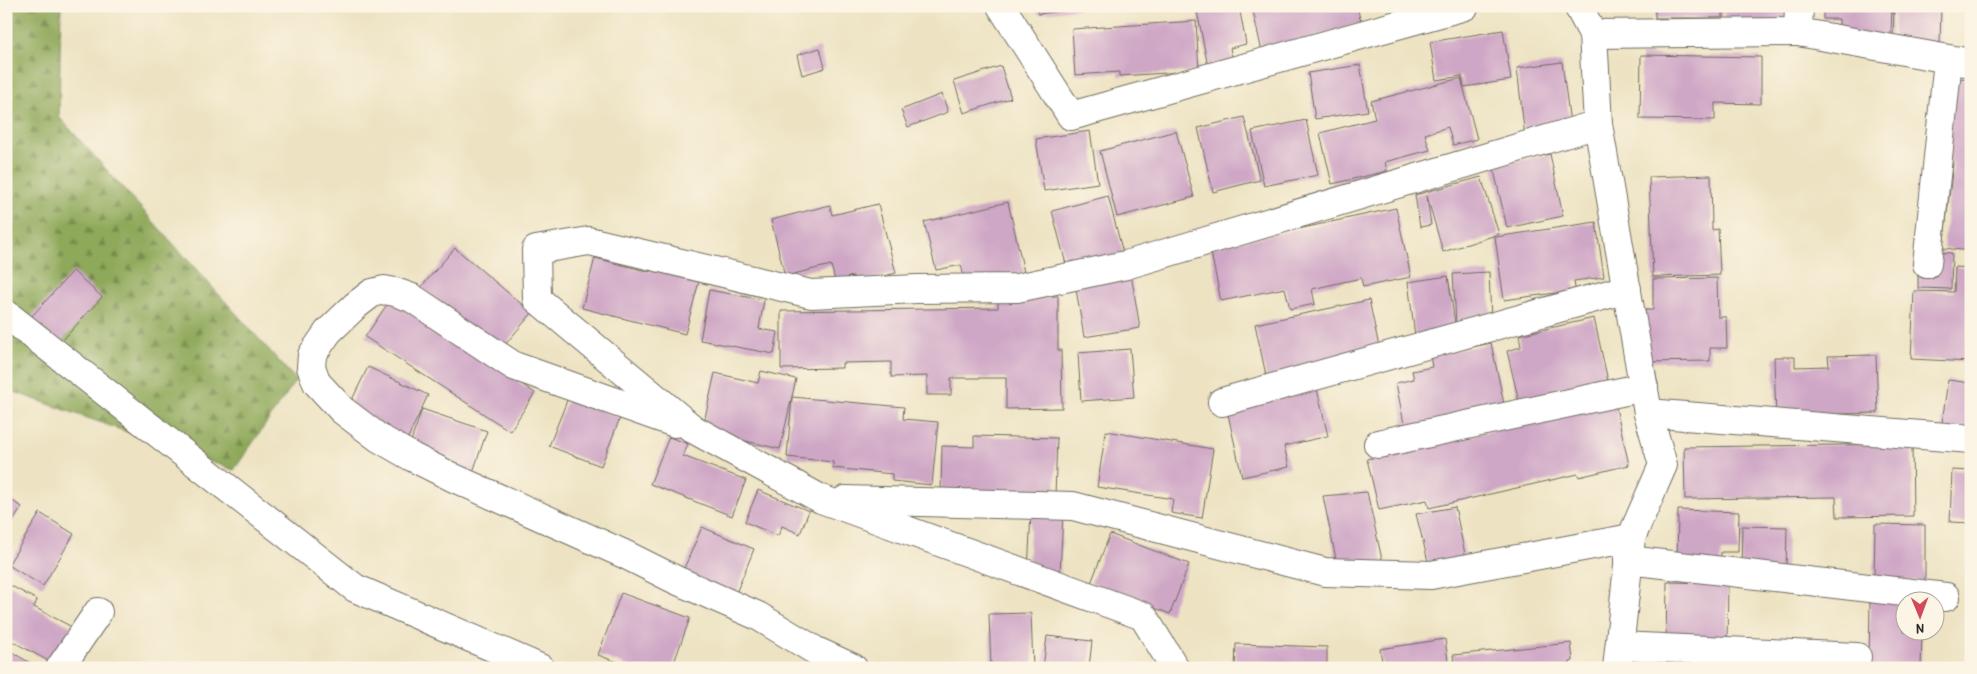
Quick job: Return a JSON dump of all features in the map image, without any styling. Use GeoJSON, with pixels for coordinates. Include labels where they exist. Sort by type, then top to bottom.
{"type":"FeatureCollection","features":[{"type":"Feature","properties":{"kind":"street"},"geometry":{"type":"LineString","coordinates":[[1002,6],[1071,116],[1465,6]]}},
{"type":"Feature","properties":{"kind":"street"},"geometry":{"type":"LineString","coordinates":[[1578,6],[1593,34],[1598,124],[1646,400],[1663,465],[1630,549],[1619,657],[1857,657]]}},
{"type":"Feature","properties":{"kind":"street"},"geometry":{"type":"LineString","coordinates":[[1593,34],[1799,19],[1960,62],[1927,264]]}},
{"type":"Feature","properties":{"kind":"street"},"geometry":{"type":"LineString","coordinates":[[693,429],[537,300],[536,250],[588,241],[811,294],[917,289],[1017,288],[1126,265],[1598,124]]}},
{"type":"Feature","properties":{"kind":"street"},"geometry":{"type":"LineString","coordinates":[[853,668],[816,651],[758,616],[454,478],[379,438],[342,410],[317,383],[311,367],[312,354],[328,332],[354,306],[372,293],[384,290],[412,298],[514,366],[693,429],[821,499],[1143,616],[1170,664]]}},
{"type":"Feature","properties":{"kind":"street"},"geometry":{"type":"LineString","coordinates":[[1222,402],[1627,290]]}},
{"type":"Feature","properties":{"kind":"street"},"geometry":{"type":"LineString","coordinates":[[6,314],[355,588],[540,668]]}},
{"type":"Feature","properties":{"kind":"street"},"geometry":{"type":"LineString","coordinates":[[1378,444],[1646,400],[1971,439]]}},
{"type":"Feature","properties":{"kind":"street"},"geometry":{"type":"LineString","coordinates":[[821,499],[1073,506],[1324,572],[1430,575],[1630,549],[1946,597]]}},
{"type":"Feature","properties":{"kind":"street"},"geometry":{"type":"LineString","coordinates":[[60,668],[98,612]]}},
{"type":"Feature","properties":{"kind":"green space"},"geometry":{"type":"Polygon","coordinates":[[[6,6],[61,6],[59,117],[296,380],[234,470],[6,389],[6,6]]]}},
{"type":"Feature","properties":{"kind":"building"},"geometry":{"type":"Polygon","coordinates":[[[1037,6],[1091,6],[1091,7],[1038,14],[1037,6]]]}},
{"type":"Feature","properties":{"kind":"building"},"geometry":{"type":"Polygon","coordinates":[[[1219,6],[1239,6],[1246,44],[1230,48],[1233,62],[1208,67],[1197,11],[1219,6]]]}},
{"type":"Feature","properties":{"kind":"building"},"geometry":{"type":"Polygon","coordinates":[[[1252,6],[1357,6],[1361,23],[1262,52],[1252,6]]]}},
{"type":"Feature","properties":{"kind":"building"},"geometry":{"type":"Polygon","coordinates":[[[1655,6],[1722,6],[1722,18],[1655,18],[1655,6]]]}},
{"type":"Feature","properties":{"kind":"building"},"geometry":{"type":"Polygon","coordinates":[[[1724,6],[1790,6],[1790,23],[1724,23],[1724,6]]]}},
{"type":"Feature","properties":{"kind":"building"},"geometry":{"type":"Polygon","coordinates":[[[1823,6],[1892,6],[1891,35],[1839,34],[1839,19],[1823,19],[1823,6]]]}},
{"type":"Feature","properties":{"kind":"building"},"geometry":{"type":"Polygon","coordinates":[[[1894,6],[1941,6],[1940,44],[1893,44],[1894,6]]]}},
{"type":"Feature","properties":{"kind":"building"},"geometry":{"type":"Polygon","coordinates":[[[1196,21],[1199,71],[1119,76],[1119,72],[1075,75],[1072,29],[1196,21]]]}},
{"type":"Feature","properties":{"kind":"building"},"geometry":{"type":"Polygon","coordinates":[[[1503,30],[1511,80],[1464,87],[1462,76],[1436,80],[1430,42],[1503,30]]]}},
{"type":"Feature","properties":{"kind":"building"},"geometry":{"type":"Polygon","coordinates":[[[820,48],[825,68],[802,75],[797,55],[820,48]]]}},
{"type":"Feature","properties":{"kind":"building"},"geometry":{"type":"Polygon","coordinates":[[[1641,55],[1761,57],[1761,104],[1715,103],[1715,120],[1640,119],[1641,55]]]}},
{"type":"Feature","properties":{"kind":"building"},"geometry":{"type":"Polygon","coordinates":[[[1562,62],[1571,131],[1525,137],[1517,68],[1562,62]]]}},
{"type":"Feature","properties":{"kind":"building"},"geometry":{"type":"Polygon","coordinates":[[[1360,65],[1368,111],[1315,119],[1308,73],[1360,65]]]}},
{"type":"Feature","properties":{"kind":"building"},"geometry":{"type":"Polygon","coordinates":[[[1001,66],[1011,98],[964,113],[954,81],[1001,66]]]}},
{"type":"Feature","properties":{"kind":"building"},"geometry":{"type":"Polygon","coordinates":[[[1954,77],[1971,80],[1971,251],[1943,248],[1953,163],[1944,161],[1954,77]]]}},
{"type":"Feature","properties":{"kind":"building"},"geometry":{"type":"Polygon","coordinates":[[[1461,78],[1477,139],[1453,145],[1448,127],[1425,134],[1430,150],[1385,162],[1387,171],[1332,184],[1320,133],[1375,119],[1371,101],[1461,78]]]}},
{"type":"Feature","properties":{"kind":"building"},"geometry":{"type":"Polygon","coordinates":[[[942,94],[948,112],[908,127],[901,110],[942,94]]]}},
{"type":"Feature","properties":{"kind":"building"},"geometry":{"type":"Polygon","coordinates":[[[1244,117],[1260,180],[1213,192],[1198,128],[1244,117]]]}},
{"type":"Feature","properties":{"kind":"building"},"geometry":{"type":"Polygon","coordinates":[[[1306,120],[1318,175],[1264,186],[1252,131],[1306,120]]]}},
{"type":"Feature","properties":{"kind":"building"},"geometry":{"type":"Polygon","coordinates":[[[1090,131],[1098,183],[1044,191],[1036,139],[1090,131]]]}},
{"type":"Feature","properties":{"kind":"building"},"geometry":{"type":"Polygon","coordinates":[[[1176,131],[1194,197],[1117,217],[1100,151],[1176,131]]]}},
{"type":"Feature","properties":{"kind":"building"},"geometry":{"type":"Polygon","coordinates":[[[1550,154],[1563,216],[1507,228],[1493,166],[1550,154]]]}},
{"type":"Feature","properties":{"kind":"building"},"geometry":{"type":"Polygon","coordinates":[[[1711,175],[1712,230],[1718,229],[1720,275],[1653,277],[1649,177],[1711,175]]]}},
{"type":"Feature","properties":{"kind":"building"},"geometry":{"type":"Polygon","coordinates":[[[1481,177],[1499,234],[1443,252],[1427,196],[1431,225],[1420,227],[1415,195],[1481,177]]]}},
{"type":"Feature","properties":{"kind":"building"},"geometry":{"type":"Polygon","coordinates":[[[1108,196],[1123,253],[1067,268],[1052,211],[1108,196]]]}},
{"type":"Feature","properties":{"kind":"building"},"geometry":{"type":"Polygon","coordinates":[[[1008,202],[1024,272],[966,285],[961,265],[936,270],[924,222],[1008,202]]]}},
{"type":"Feature","properties":{"kind":"building"},"geometry":{"type":"Polygon","coordinates":[[[878,204],[896,273],[854,284],[853,276],[835,281],[831,265],[785,276],[771,220],[830,205],[832,215],[878,204]]]}},
{"type":"Feature","properties":{"kind":"building"},"geometry":{"type":"Polygon","coordinates":[[[1396,208],[1411,277],[1363,287],[1361,278],[1312,289],[1315,304],[1290,309],[1285,288],[1221,301],[1210,248],[1396,208]]]}},
{"type":"Feature","properties":{"kind":"building"},"geometry":{"type":"Polygon","coordinates":[[[1596,222],[1604,277],[1574,281],[1576,296],[1556,300],[1555,293],[1504,300],[1495,237],[1596,222]]]}},
{"type":"Feature","properties":{"kind":"building"},"geometry":{"type":"Polygon","coordinates":[[[455,248],[532,313],[498,353],[421,287],[455,248]]]}},
{"type":"Feature","properties":{"kind":"building"},"geometry":{"type":"Polygon","coordinates":[[[1933,252],[1952,253],[1951,289],[1918,288],[1918,266],[1933,252]]]}},
{"type":"Feature","properties":{"kind":"building"},"geometry":{"type":"Polygon","coordinates":[[[595,258],[650,272],[653,262],[701,274],[685,334],[582,308],[595,258]]]}},
{"type":"Feature","properties":{"kind":"building"},"geometry":{"type":"Polygon","coordinates":[[[1955,267],[1971,268],[1971,362],[1911,359],[1914,291],[1954,292],[1955,267]]]}},
{"type":"Feature","properties":{"kind":"building"},"geometry":{"type":"Polygon","coordinates":[[[73,271],[102,297],[60,343],[31,317],[73,271]]]}},
{"type":"Feature","properties":{"kind":"building"},"geometry":{"type":"Polygon","coordinates":[[[1489,272],[1491,320],[1456,322],[1453,274],[1489,272]]]}},
{"type":"Feature","properties":{"kind":"building"},"geometry":{"type":"Polygon","coordinates":[[[1131,274],[1140,328],[1084,337],[1075,283],[1131,274]]]}},
{"type":"Feature","properties":{"kind":"building"},"geometry":{"type":"Polygon","coordinates":[[[1448,276],[1456,330],[1415,336],[1408,282],[1448,276]]]}},
{"type":"Feature","properties":{"kind":"building"},"geometry":{"type":"Polygon","coordinates":[[[1717,278],[1718,317],[1726,317],[1727,348],[1710,348],[1710,361],[1643,362],[1640,310],[1653,310],[1653,279],[1717,278]]]}},
{"type":"Feature","properties":{"kind":"building"},"geometry":{"type":"Polygon","coordinates":[[[709,290],[764,300],[759,329],[778,332],[774,354],[700,340],[709,290]]]}},
{"type":"Feature","properties":{"kind":"building"},"geometry":{"type":"Polygon","coordinates":[[[1058,296],[1058,350],[1061,350],[1062,408],[1006,409],[1006,378],[951,378],[951,395],[927,395],[927,376],[891,377],[891,362],[842,363],[842,368],[781,369],[781,311],[998,308],[998,297],[1058,296]]]}},
{"type":"Feature","properties":{"kind":"building"},"geometry":{"type":"Polygon","coordinates":[[[392,297],[535,393],[510,431],[365,337],[392,297]]]}},
{"type":"Feature","properties":{"kind":"building"},"geometry":{"type":"Polygon","coordinates":[[[1369,300],[1380,351],[1267,380],[1255,324],[1369,300]]]}},
{"type":"Feature","properties":{"kind":"building"},"geometry":{"type":"Polygon","coordinates":[[[1594,318],[1610,390],[1521,410],[1507,351],[1521,347],[1519,335],[1594,318]]]}},
{"type":"Feature","properties":{"kind":"building"},"geometry":{"type":"Polygon","coordinates":[[[1491,343],[1506,413],[1406,434],[1396,383],[1414,379],[1412,371],[1432,367],[1430,356],[1491,343]]]}},
{"type":"Feature","properties":{"kind":"building"},"geometry":{"type":"Polygon","coordinates":[[[1130,349],[1134,397],[1081,401],[1078,353],[1130,349]]]}},
{"type":"Feature","properties":{"kind":"building"},"geometry":{"type":"Polygon","coordinates":[[[1876,355],[1878,413],[1839,414],[1839,418],[1776,419],[1774,357],[1795,357],[1795,367],[1829,366],[1828,356],[1876,355]]]}},
{"type":"Feature","properties":{"kind":"building"},"geometry":{"type":"Polygon","coordinates":[[[368,367],[428,395],[407,440],[346,412],[368,367]]]}},
{"type":"Feature","properties":{"kind":"building"},"geometry":{"type":"Polygon","coordinates":[[[761,371],[796,379],[780,449],[702,431],[715,373],[758,383],[761,371]]]}},
{"type":"Feature","properties":{"kind":"building"},"geometry":{"type":"Polygon","coordinates":[[[1948,380],[1971,383],[1971,434],[1941,430],[1948,380]]]}},
{"type":"Feature","properties":{"kind":"building"},"geometry":{"type":"Polygon","coordinates":[[[1317,389],[1328,436],[1284,446],[1289,467],[1242,477],[1227,410],[1317,389]]]}},
{"type":"Feature","properties":{"kind":"building"},"geometry":{"type":"Polygon","coordinates":[[[792,397],[904,407],[903,419],[938,422],[932,485],[892,481],[892,474],[833,468],[833,462],[787,457],[792,397]]]}},
{"type":"Feature","properties":{"kind":"building"},"geometry":{"type":"Polygon","coordinates":[[[568,398],[620,418],[601,466],[549,446],[568,398]]]}},
{"type":"Feature","properties":{"kind":"building"},"geometry":{"type":"Polygon","coordinates":[[[1615,403],[1629,465],[1579,477],[1578,474],[1429,508],[1427,500],[1379,510],[1367,459],[1615,403]]]}},
{"type":"Feature","properties":{"kind":"building"},"geometry":{"type":"Polygon","coordinates":[[[422,409],[487,431],[473,472],[408,450],[422,409]]]}},
{"type":"Feature","properties":{"kind":"building"},"geometry":{"type":"Polygon","coordinates":[[[1106,431],[1213,449],[1202,518],[1171,513],[1173,499],[1097,487],[1106,431]]]}},
{"type":"Feature","properties":{"kind":"building"},"geometry":{"type":"Polygon","coordinates":[[[974,436],[1057,438],[1055,496],[941,493],[942,446],[974,447],[974,436]]]}},
{"type":"Feature","properties":{"kind":"building"},"geometry":{"type":"Polygon","coordinates":[[[669,437],[688,444],[683,456],[746,480],[732,516],[650,484],[669,437]]]}},
{"type":"Feature","properties":{"kind":"building"},"geometry":{"type":"Polygon","coordinates":[[[1912,444],[1913,516],[1837,517],[1836,497],[1685,499],[1684,447],[1912,444]]]}},
{"type":"Feature","properties":{"kind":"building"},"geometry":{"type":"Polygon","coordinates":[[[1952,470],[1971,471],[1971,523],[1950,522],[1952,470]]]}},
{"type":"Feature","properties":{"kind":"building"},"geometry":{"type":"Polygon","coordinates":[[[758,490],[809,511],[800,534],[782,526],[778,536],[745,522],[758,490]]]}},
{"type":"Feature","properties":{"kind":"building"},"geometry":{"type":"Polygon","coordinates":[[[1367,492],[1383,564],[1337,564],[1323,496],[1367,492]]]}},
{"type":"Feature","properties":{"kind":"building"},"geometry":{"type":"Polygon","coordinates":[[[6,497],[22,507],[6,532],[6,497]]]}},
{"type":"Feature","properties":{"kind":"building"},"geometry":{"type":"Polygon","coordinates":[[[1455,507],[1466,559],[1429,565],[1416,514],[1455,507]]]}},
{"type":"Feature","properties":{"kind":"building"},"geometry":{"type":"Polygon","coordinates":[[[1678,510],[1739,512],[1738,552],[1721,552],[1720,566],[1677,565],[1678,510]]]}},
{"type":"Feature","properties":{"kind":"building"},"geometry":{"type":"Polygon","coordinates":[[[40,513],[74,534],[43,586],[8,565],[40,513]]]}},
{"type":"Feature","properties":{"kind":"building"},"geometry":{"type":"Polygon","coordinates":[[[1031,513],[1063,514],[1060,573],[1028,571],[1031,513]]]}},
{"type":"Feature","properties":{"kind":"building"},"geometry":{"type":"Polygon","coordinates":[[[1875,524],[1925,525],[1925,581],[1874,580],[1875,524]]]}},
{"type":"Feature","properties":{"kind":"building"},"geometry":{"type":"Polygon","coordinates":[[[1742,526],[1787,527],[1786,570],[1741,569],[1742,526]]]}},
{"type":"Feature","properties":{"kind":"building"},"geometry":{"type":"Polygon","coordinates":[[[702,527],[754,549],[732,603],[679,580],[702,527]]]}},
{"type":"Feature","properties":{"kind":"building"},"geometry":{"type":"Polygon","coordinates":[[[1110,534],[1189,564],[1170,614],[1091,583],[1110,534]]]}},
{"type":"Feature","properties":{"kind":"building"},"geometry":{"type":"Polygon","coordinates":[[[1667,582],[1728,583],[1727,644],[1666,643],[1667,582]]]}},
{"type":"Feature","properties":{"kind":"building"},"geometry":{"type":"Polygon","coordinates":[[[6,583],[37,600],[34,607],[72,627],[52,663],[10,640],[6,646],[6,583]]]}},
{"type":"Feature","properties":{"kind":"building"},"geometry":{"type":"Polygon","coordinates":[[[621,593],[690,618],[672,668],[633,668],[598,655],[621,593]]]}},
{"type":"Feature","properties":{"kind":"building"},"geometry":{"type":"Polygon","coordinates":[[[1870,598],[1894,599],[1894,642],[1922,642],[1921,668],[1869,668],[1870,598]]]}},
{"type":"Feature","properties":{"kind":"building"},"geometry":{"type":"Polygon","coordinates":[[[1031,613],[1033,668],[991,668],[989,614],[1031,613]]]}},
{"type":"Feature","properties":{"kind":"building"},"geometry":{"type":"Polygon","coordinates":[[[1047,636],[1092,641],[1089,668],[1043,668],[1047,636]]]}},
{"type":"Feature","properties":{"kind":"building"},"geometry":{"type":"Polygon","coordinates":[[[1445,639],[1449,668],[1383,668],[1380,649],[1445,639]]]}},
{"type":"Feature","properties":{"kind":"building"},"geometry":{"type":"Polygon","coordinates":[[[1571,643],[1573,661],[1570,662],[1570,668],[1455,668],[1453,655],[1571,643]]]}},
{"type":"Feature","properties":{"kind":"building"},"geometry":{"type":"Polygon","coordinates":[[[1236,644],[1327,647],[1327,668],[1235,668],[1236,644]]]}},
{"type":"Feature","properties":{"kind":"building"},"geometry":{"type":"Polygon","coordinates":[[[8,650],[39,668],[6,668],[6,654],[8,650]]]}}]}
